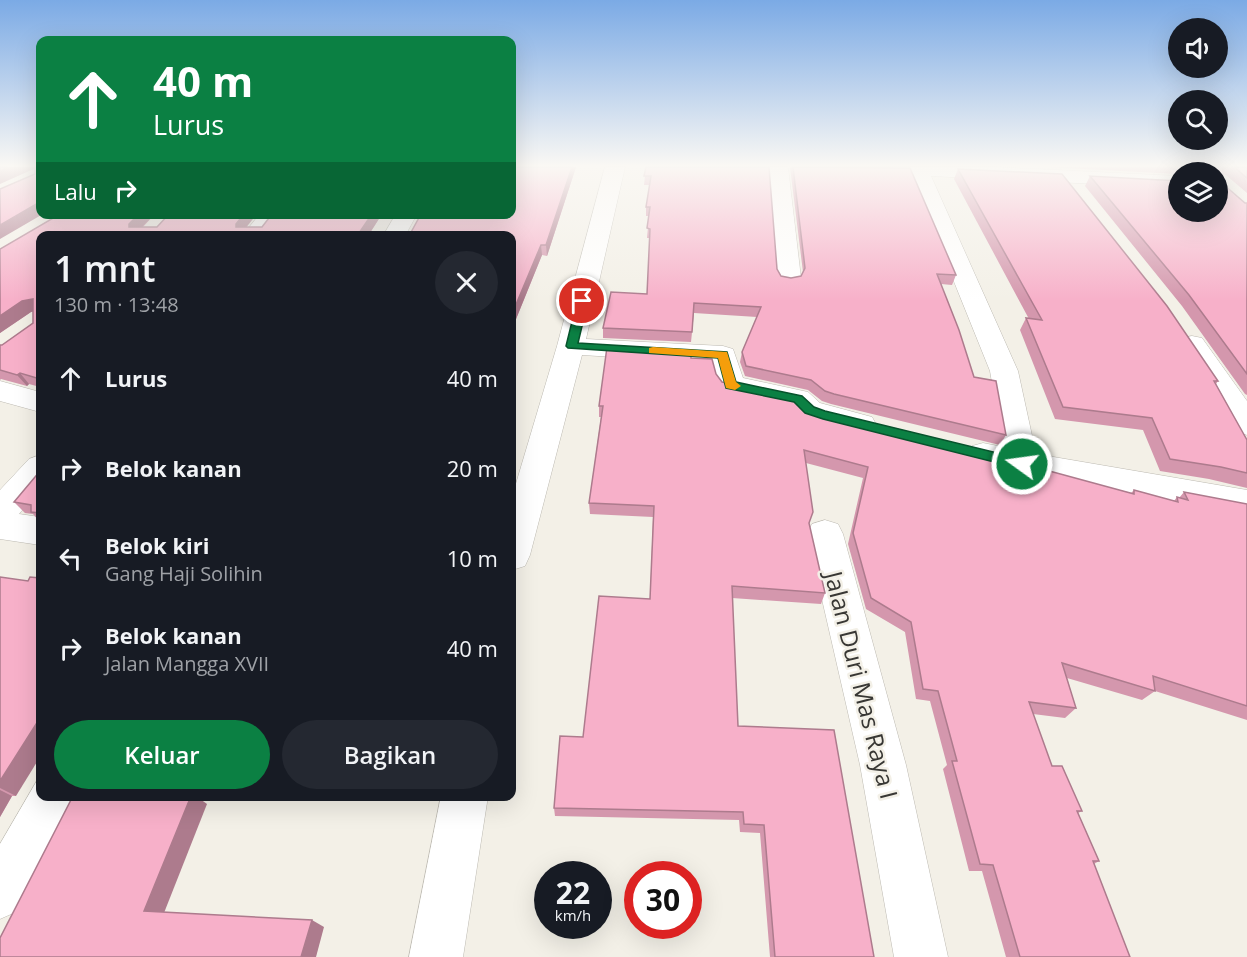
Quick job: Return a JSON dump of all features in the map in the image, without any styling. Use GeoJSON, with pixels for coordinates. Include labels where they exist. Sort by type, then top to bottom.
{"type":"FeatureCollection","features":[{"type":"Feature","properties":{"kind":"street"},"geometry":{"type":"LineString","coordinates":[[516,541],[572,346],[604,212]]}},
{"type":"Feature","properties":{"kind":"street"},"geometry":{"type":"LineString","coordinates":[[782,212],[789,278]]}},
{"type":"Feature","properties":{"kind":"street"},"geometry":{"type":"LineString","coordinates":[[936,212],[1004,371],[1022,464]]}},
{"type":"Feature","properties":{"kind":"street"},"geometry":{"type":"LineString","coordinates":[[257,231],[268,219]]}},
{"type":"Feature","properties":{"kind":"street"},"geometry":{"type":"LineString","coordinates":[[1178,322],[1247,424]]}},
{"type":"Feature","properties":{"kind":"street"},"geometry":{"type":"LineString","coordinates":[[572,346],[723,355],[730,385],[798,399],[810,410],[889,431]]}},
{"type":"Feature","properties":{"kind":"street"},"geometry":{"type":"LineString","coordinates":[[0,391],[36,401]]}},
{"type":"Feature","properties":{"kind":"street"},"geometry":{"type":"LineString","coordinates":[[955,447],[1022,464],[1209,494],[1247,503]]}},
{"type":"Feature","properties":{"kind":"street"},"geometry":{"type":"LineString","coordinates":[[0,513],[36,472]]}},
{"type":"Feature","properties":{"kind":"street"},"geometry":{"type":"LineString","coordinates":[[0,525],[36,530]]}},
{"type":"Feature","properties":{"kind":"street","name":"Jalan Duri Mas Raya I"},"geometry":{"type":"LineString","coordinates":[[825,534],[867,700],[898,837],[921,957]]}},
{"type":"Feature","properties":{"kind":"street"},"geometry":{"type":"LineString","coordinates":[[0,893],[52,801]]}},
{"type":"Feature","properties":{"kind":"street"},"geometry":{"type":"LineString","coordinates":[[436,957],[464,801]]}},
{"type":"Feature","properties":{"kind":"building"},"geometry":{"type":"Polygon","coordinates":[[[0,212],[23,212],[0,225],[0,212]]]}},
{"type":"Feature","properties":{"kind":"building"},"geometry":{"type":"Polygon","coordinates":[[[516,212],[557,212],[546,245],[541,245],[516,304],[516,231],[412,231],[418,219],[516,219],[516,212]]]}},
{"type":"Feature","properties":{"kind":"building"},"geometry":{"type":"Polygon","coordinates":[[[649,212],[773,212],[777,269],[781,276],[791,278],[801,276],[805,268],[798,212],[929,212],[956,275],[937,274],[974,377],[996,381],[1006,435],[834,394],[825,391],[811,380],[746,366],[742,352],[761,307],[694,303],[692,332],[603,328],[611,292],[647,294],[650,229],[647,228],[649,212]]]}},
{"type":"Feature","properties":{"kind":"building"},"geometry":{"type":"Polygon","coordinates":[[[982,212],[1092,212],[1167,306],[1218,381],[1214,381],[1247,440],[1247,473],[1170,459],[1152,418],[1063,407],[1026,318],[1042,320],[982,212]]]}},
{"type":"Feature","properties":{"kind":"building"},"geometry":{"type":"Polygon","coordinates":[[[1120,212],[1168,212],[1168,222],[1228,222],[1228,212],[1247,212],[1247,374],[1189,295],[1120,212]]]}},
{"type":"Feature","properties":{"kind":"building"},"geometry":{"type":"Polygon","coordinates":[[[51,219],[134,219],[129,227],[157,227],[164,219],[240,219],[236,227],[262,227],[268,219],[369,219],[360,231],[36,231],[36,378],[0,370],[0,345],[33,323],[33,299],[22,301],[0,316],[0,249],[51,219]]]}},
{"type":"Feature","properties":{"kind":"building"},"geometry":{"type":"Polygon","coordinates":[[[607,347],[691,352],[691,358],[712,359],[716,374],[722,382],[790,397],[801,407],[815,412],[1134,494],[1134,490],[1178,502],[1177,497],[1188,500],[1184,492],[1247,504],[1247,706],[1153,676],[1155,691],[1062,663],[1076,708],[1029,702],[1052,766],[1062,766],[1082,811],[1077,811],[1099,861],[1093,861],[1130,957],[1020,957],[993,865],[980,864],[952,761],[957,761],[938,691],[923,689],[911,622],[871,598],[853,533],[868,467],[804,450],[813,512],[809,523],[825,593],[732,586],[738,726],[834,730],[874,957],[775,957],[764,825],[744,824],[743,812],[554,808],[560,736],[583,737],[599,596],[650,599],[654,506],[589,503],[603,406],[599,406],[607,347]]]}},
{"type":"Feature","properties":{"kind":"building"},"geometry":{"type":"Polygon","coordinates":[[[36,476],[36,513],[31,512],[31,505],[14,502],[36,476]]]}},
{"type":"Feature","properties":{"kind":"building"},"geometry":{"type":"Polygon","coordinates":[[[0,577],[28,581],[30,577],[36,578],[36,724],[0,781],[0,577]]]}},
{"type":"Feature","properties":{"kind":"building"},"geometry":{"type":"Polygon","coordinates":[[[70,801],[189,801],[144,911],[312,920],[301,957],[0,957],[0,938],[70,801]]]}},
{"type":"Feature","properties":{"kind":"slow traffic"},"geometry":{"type":"LineString","coordinates":[[653,350],[723,355],[730,385],[735,386]]}},
{"type":"Feature","properties":{"kind":"route"},"geometry":{"type":"LineString","coordinates":[[582,301],[572,346],[723,355],[730,385],[798,399],[810,410],[823,415],[1022,464]]}}]}
